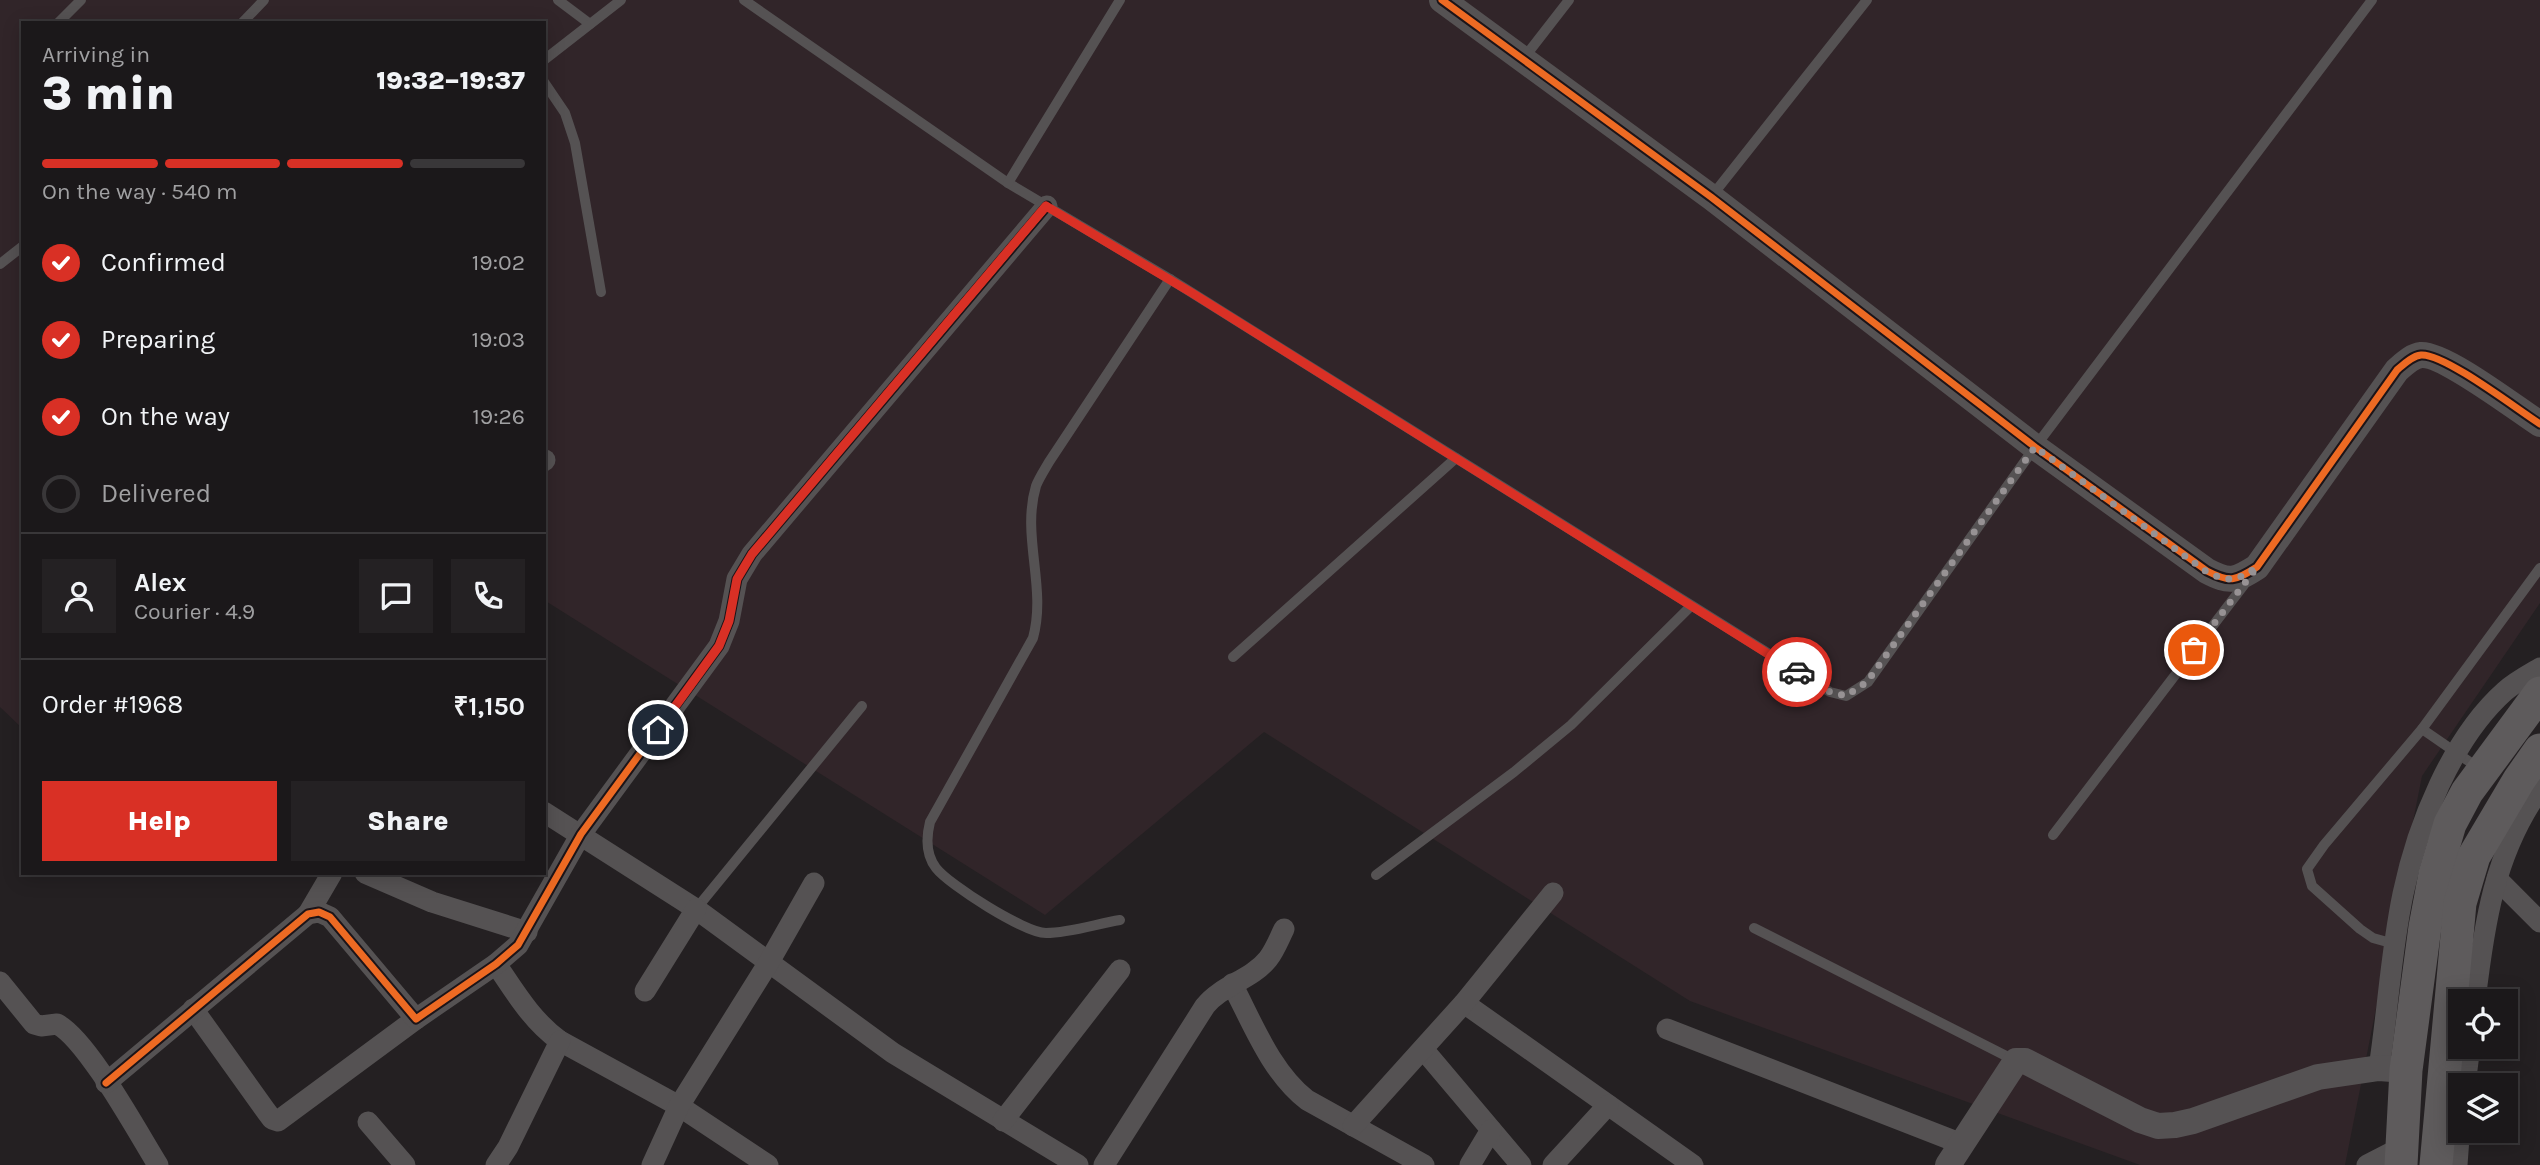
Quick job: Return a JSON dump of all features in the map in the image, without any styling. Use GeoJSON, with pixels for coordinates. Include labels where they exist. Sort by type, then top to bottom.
{"type":"FeatureCollection","features":[{"type":"Feature","properties":{"kind":"highway"},"geometry":{"type":"LineString","coordinates":[[2402,1156],[2392,1069],[2408,947],[2450,824],[2467,792],[2470,762],[2540,694]]}},
{"type":"Feature","properties":{"kind":"highway"},"geometry":{"type":"LineString","coordinates":[[2436,1165],[2460,903],[2474,856],[2540,750]]}},
{"type":"Feature","properties":{"kind":"street"},"geometry":{"type":"LineString","coordinates":[[1442,0],[1711,197],[2035,447],[2207,572],[2224,580],[2239,578],[2257,567],[2397,370],[2408,360],[2421,355],[2442,360],[2540,424]]}},
{"type":"Feature","properties":{"kind":"street"},"geometry":{"type":"LineString","coordinates":[[193,1009],[272,1119],[278,1121],[519,945],[581,834],[719,646],[729,621],[737,579],[752,554],[1046,206]]}},
{"type":"Feature","properties":{"kind":"street"},"geometry":{"type":"LineString","coordinates":[[2470,762],[2485,713],[2505,691],[2540,668]]}},
{"type":"Feature","properties":{"kind":"street"},"geometry":{"type":"LineString","coordinates":[[2476,989],[2483,935],[2497,879],[2511,835],[2538,795]]}},
{"type":"Feature","properties":{"kind":"street"},"geometry":{"type":"LineString","coordinates":[[546,813],[696,909],[892,1053],[1003,1121],[1047,1156],[1078,1165]]}},
{"type":"Feature","properties":{"kind":"street"},"geometry":{"type":"LineString","coordinates":[[106,1083],[309,914],[331,875]]}},
{"type":"Feature","properties":{"kind":"street"},"geometry":{"type":"LineString","coordinates":[[370,875],[432,902],[527,932]]}},
{"type":"Feature","properties":{"kind":"street"},"geometry":{"type":"LineString","coordinates":[[2497,879],[2540,922]]}},
{"type":"Feature","properties":{"kind":"street"},"geometry":{"type":"LineString","coordinates":[[652,1165],[679,1106],[769,962],[814,883]]}},
{"type":"Feature","properties":{"kind":"street"},"geometry":{"type":"LineString","coordinates":[[1353,1126],[1464,1003],[1553,892]]}},
{"type":"Feature","properties":{"kind":"street"},"geometry":{"type":"LineString","coordinates":[[645,991],[696,909]]}},
{"type":"Feature","properties":{"kind":"street"},"geometry":{"type":"LineString","coordinates":[[309,914],[319,912],[330,918],[416,1019]]}},
{"type":"Feature","properties":{"kind":"street"},"geometry":{"type":"LineString","coordinates":[[1104,1165],[1211,998],[1254,971],[1269,958],[1284,929]]}},
{"type":"Feature","properties":{"kind":"street"},"geometry":{"type":"LineString","coordinates":[[496,964],[529,1013],[544,1030],[679,1106],[768,1165]]}},
{"type":"Feature","properties":{"kind":"street"},"geometry":{"type":"LineString","coordinates":[[1003,1121],[1121,970]]}},
{"type":"Feature","properties":{"kind":"street"},"geometry":{"type":"LineString","coordinates":[[0,982],[34,1024],[57,1024],[72,1034],[158,1165]]}},
{"type":"Feature","properties":{"kind":"street"},"geometry":{"type":"LineString","coordinates":[[1232,984],[1283,1077],[1307,1100],[1424,1165]]}},
{"type":"Feature","properties":{"kind":"street"},"geometry":{"type":"LineString","coordinates":[[1464,1003],[1693,1165]]}},
{"type":"Feature","properties":{"kind":"street"},"geometry":{"type":"LineString","coordinates":[[1667,1029],[1955,1154],[2016,1061],[2025,1061],[2140,1120],[2158,1126],[2193,1121],[2318,1077],[2354,1070],[2392,1069]]}},
{"type":"Feature","properties":{"kind":"street"},"geometry":{"type":"LineString","coordinates":[[496,1165],[508,1147],[560,1041]]}},
{"type":"Feature","properties":{"kind":"street"},"geometry":{"type":"LineString","coordinates":[[1423,1049],[1521,1165]]}},
{"type":"Feature","properties":{"kind":"street"},"geometry":{"type":"LineString","coordinates":[[1553,1165],[1608,1105]]}},
{"type":"Feature","properties":{"kind":"street"},"geometry":{"type":"LineString","coordinates":[[368,1122],[405,1165]]}},
{"type":"Feature","properties":{"kind":"street"},"geometry":{"type":"LineString","coordinates":[[1470,1165],[1492,1130]]}},
{"type":"Feature","properties":{"kind":"street"},"geometry":{"type":"LineString","coordinates":[[2457,1165],[2459,1143]]}},
{"type":"Feature","properties":{"kind":"street"},"geometry":{"type":"LineString","coordinates":[[2367,1165],[2402,1156]]}},
{"type":"Feature","properties":{"kind":"lane"},"geometry":{"type":"LineString","coordinates":[[60,21],[81,0]]}},
{"type":"Feature","properties":{"kind":"lane"},"geometry":{"type":"LineString","coordinates":[[244,21],[264,0]]}},
{"type":"Feature","properties":{"kind":"lane"},"geometry":{"type":"LineString","coordinates":[[558,0],[590,24]]}},
{"type":"Feature","properties":{"kind":"lane"},"geometry":{"type":"LineString","coordinates":[[546,58],[621,0]]}},
{"type":"Feature","properties":{"kind":"lane"},"geometry":{"type":"LineString","coordinates":[[744,0],[1008,183],[1170,279],[1830,692],[1846,696],[1867,682],[2035,447],[2372,0]]}},
{"type":"Feature","properties":{"kind":"lane"},"geometry":{"type":"LineString","coordinates":[[1008,183],[1119,0]]}},
{"type":"Feature","properties":{"kind":"lane"},"geometry":{"type":"LineString","coordinates":[[1524,58],[1569,0]]}},
{"type":"Feature","properties":{"kind":"lane"},"geometry":{"type":"LineString","coordinates":[[1711,197],[1867,0]]}},
{"type":"Feature","properties":{"kind":"lane"},"geometry":{"type":"LineString","coordinates":[[546,85],[565,113],[575,144],[601,292]]}},
{"type":"Feature","properties":{"kind":"lane"},"geometry":{"type":"LineString","coordinates":[[0,264],[21,248]]}},
{"type":"Feature","properties":{"kind":"lane"},"geometry":{"type":"LineString","coordinates":[[1119,920],[1046,933],[1019,925],[941,873],[928,852],[927,836],[930,822],[1033,638],[1037,624],[1038,598],[1032,547],[1032,514],[1036,486],[1049,461],[1170,279]]}},
{"type":"Feature","properties":{"kind":"lane"},"geometry":{"type":"LineString","coordinates":[[1233,657],[1456,458]]}},
{"type":"Feature","properties":{"kind":"lane"},"geometry":{"type":"LineString","coordinates":[[2053,835],[2257,567]]}},
{"type":"Feature","properties":{"kind":"lane"},"geometry":{"type":"LineString","coordinates":[[2408,947],[2372,938],[2360,929],[2312,886],[2307,869],[2317,853],[2422,729],[2540,568]]}},
{"type":"Feature","properties":{"kind":"lane"},"geometry":{"type":"LineString","coordinates":[[1376,875],[1514,772],[1571,725],[1691,606]]}},
{"type":"Feature","properties":{"kind":"lane"},"geometry":{"type":"LineString","coordinates":[[696,909],[862,706]]}},
{"type":"Feature","properties":{"kind":"lane"},"geometry":{"type":"LineString","coordinates":[[2422,729],[2470,762]]}},
{"type":"Feature","properties":{"kind":"lane"},"geometry":{"type":"LineString","coordinates":[[1754,928],[2016,1061]]}},
{"type":"Feature","properties":{"kind":"shaded area"},"geometry":{"type":"Polygon","coordinates":[[[0,0],[2540,0],[2540,603],[2422,776],[2345,1165],[2140,1165],[1690,1001],[1264,732],[1045,915],[546,601],[546,21],[21,21],[21,727],[0,707],[0,0]]]}},
{"type":"Feature","properties":{"kind":"cycle path"},"geometry":{"type":"LineString","coordinates":[[1442,0],[1711,197],[2035,447],[2207,571],[2221,577],[2238,578],[2257,567],[2397,370],[2414,357],[2432,357],[2463,372],[2540,424]]}},
{"type":"Feature","properties":{"kind":"cycle path"},"geometry":{"type":"LineString","coordinates":[[106,1083],[308,914],[319,912],[330,917],[416,1019],[496,964],[518,945],[581,834],[719,646],[729,621],[737,579],[752,554],[1047,206]]}},
{"type":"Feature","properties":{"kind":"way so far"},"geometry":{"type":"LineString","coordinates":[[1797,672],[1830,692],[1846,696],[1867,682],[2035,447],[2207,572],[2224,580],[2239,578],[2257,567],[2194,650]]}},
{"type":"Feature","properties":{"kind":"route"},"geometry":{"type":"LineString","coordinates":[[658,730],[719,646],[729,621],[737,579],[752,554],[1046,206],[1192,293],[1797,672]]}}]}
